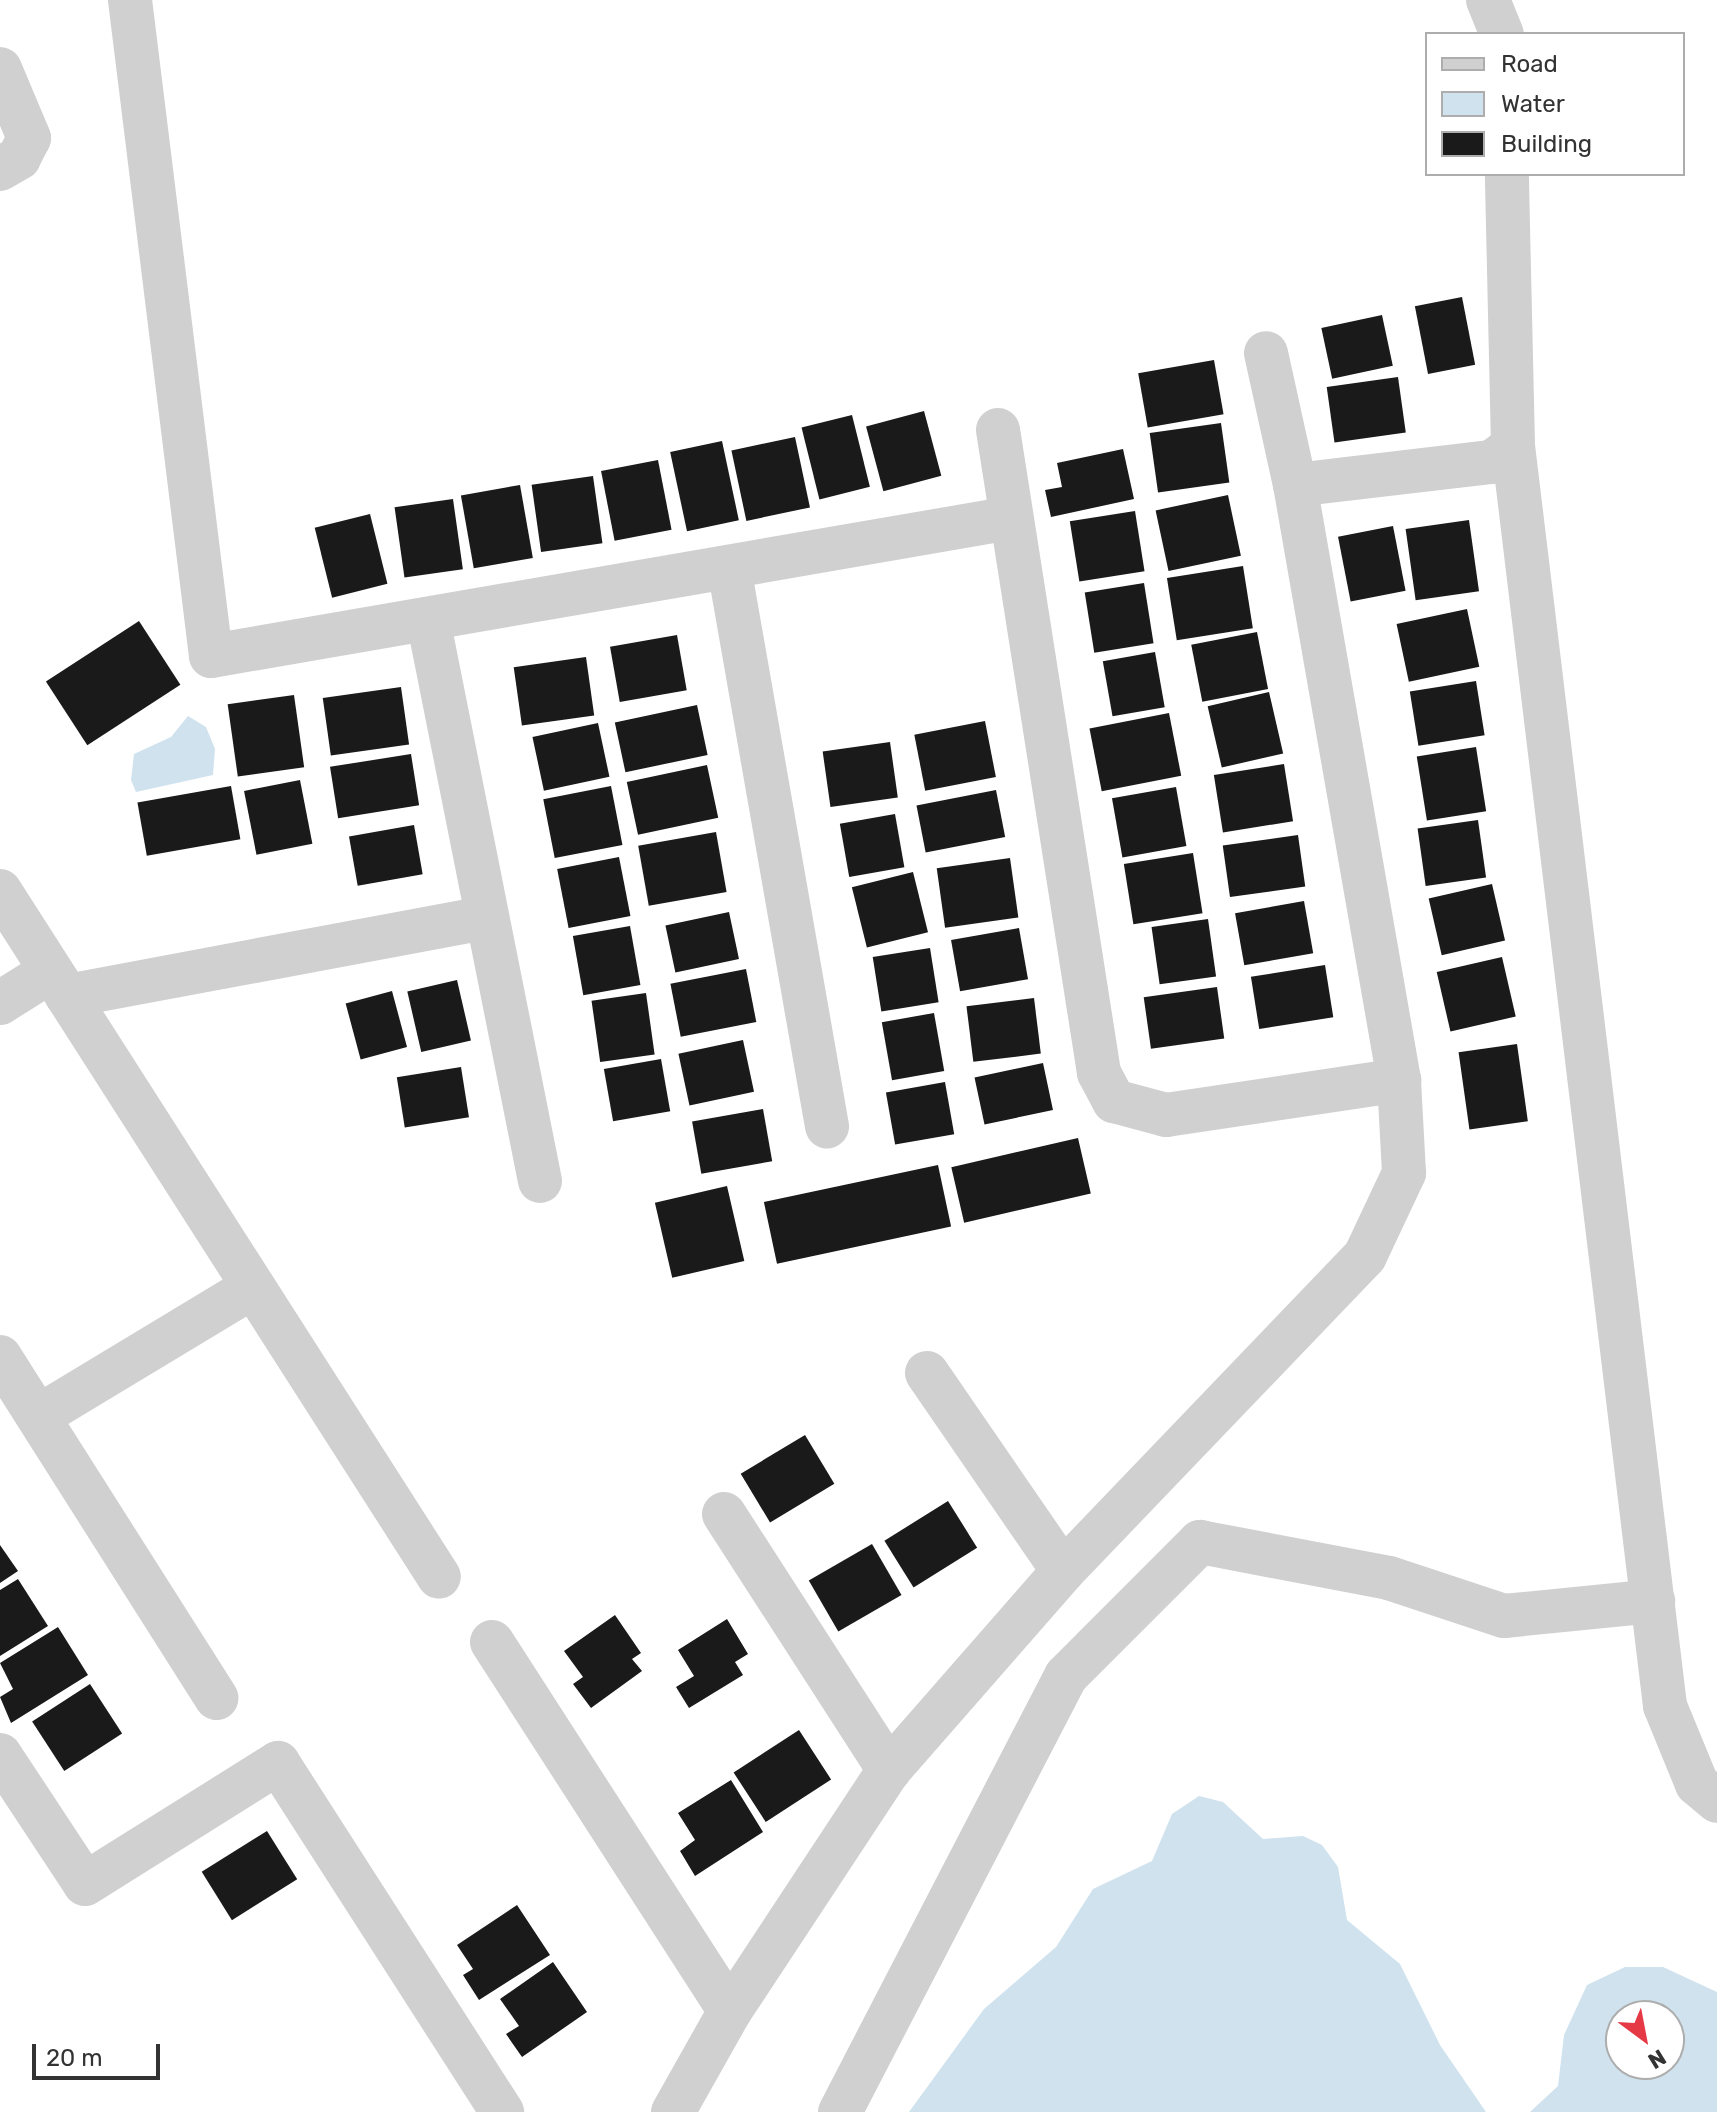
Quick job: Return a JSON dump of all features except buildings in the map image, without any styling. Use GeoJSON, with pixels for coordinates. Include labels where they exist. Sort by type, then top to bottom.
{"type":"FeatureCollection","features":[{"type":"Feature","properties":{"kind":"street"},"geometry":{"type":"LineString","coordinates":[[130,0],[211,656],[1011,518]]}},
{"type":"Feature","properties":{"kind":"street"},"geometry":{"type":"LineString","coordinates":[[1488,0],[1501,32]]}},
{"type":"Feature","properties":{"kind":"street"},"geometry":{"type":"LineString","coordinates":[[0,69],[29,138],[19,158],[0,169]]}},
{"type":"Feature","properties":{"kind":"street"},"geometry":{"type":"LineString","coordinates":[[1507,176],[1513,446],[1665,1706],[1697,1784],[1717,1801]]}},
{"type":"Feature","properties":{"kind":"street"},"geometry":{"type":"LineString","coordinates":[[673,2112],[730,2011],[889,1770],[1063,1571],[1365,1256],[1404,1173],[1399,1080],[1295,485],[1266,353]]}},
{"type":"Feature","properties":{"kind":"street"},"geometry":{"type":"LineString","coordinates":[[998,430],[1099,1073],[1114,1101],[1166,1115],[1399,1080]]}},
{"type":"Feature","properties":{"kind":"street"},"geometry":{"type":"LineString","coordinates":[[1295,485],[1492,462],[1513,446]]}},
{"type":"Feature","properties":{"kind":"street"},"geometry":{"type":"LineString","coordinates":[[729,567],[827,1126]]}},
{"type":"Feature","properties":{"kind":"street"},"geometry":{"type":"LineString","coordinates":[[428,619],[484,918],[540,1181]]}},
{"type":"Feature","properties":{"kind":"street"},"geometry":{"type":"LineString","coordinates":[[0,891],[439,1577]]}},
{"type":"Feature","properties":{"kind":"street"},"geometry":{"type":"LineString","coordinates":[[0,1003],[59,983],[484,918]]}},
{"type":"Feature","properties":{"kind":"street"},"geometry":{"type":"LineString","coordinates":[[39,1416],[253,1287]]}},
{"type":"Feature","properties":{"kind":"street"},"geometry":{"type":"LineString","coordinates":[[0,1357],[216,1698]]}},
{"type":"Feature","properties":{"kind":"street"},"geometry":{"type":"LineString","coordinates":[[927,1373],[1063,1571]]}},
{"type":"Feature","properties":{"kind":"street"},"geometry":{"type":"LineString","coordinates":[[724,1514],[889,1770]]}},
{"type":"Feature","properties":{"kind":"street"},"geometry":{"type":"LineString","coordinates":[[840,2112],[1066,1676],[1200,1542],[1389,1578],[1504,1616],[1653,1601]]}},
{"type":"Feature","properties":{"kind":"street"},"geometry":{"type":"LineString","coordinates":[[492,1642],[730,2011]]}},
{"type":"Feature","properties":{"kind":"street"},"geometry":{"type":"LineString","coordinates":[[0,1755],[85,1884],[278,1763],[502,2112]]}},
{"type":"Feature","properties":{"kind":"water"},"geometry":{"type":"Polygon","coordinates":[[[188,716],[206,727],[215,749],[213,775],[136,792],[131,780],[134,754],[171,737],[188,716]]]}},
{"type":"Feature","properties":{"kind":"water"},"geometry":{"type":"Polygon","coordinates":[[[1199,1796],[1223,1802],[1263,1839],[1303,1836],[1322,1845],[1338,1867],[1347,1920],[1400,1964],[1440,2045],[1486,2112],[909,2112],[984,2009],[1056,1947],[1093,1889],[1152,1861],[1172,1814],[1199,1796]]]}},
{"type":"Feature","properties":{"kind":"water"},"geometry":{"type":"Polygon","coordinates":[[[1625,1967],[1663,1967],[1717,1992],[1717,2112],[1530,2112],[1558,2086],[1564,2035],[1587,1985],[1625,1967]]]}}]}
